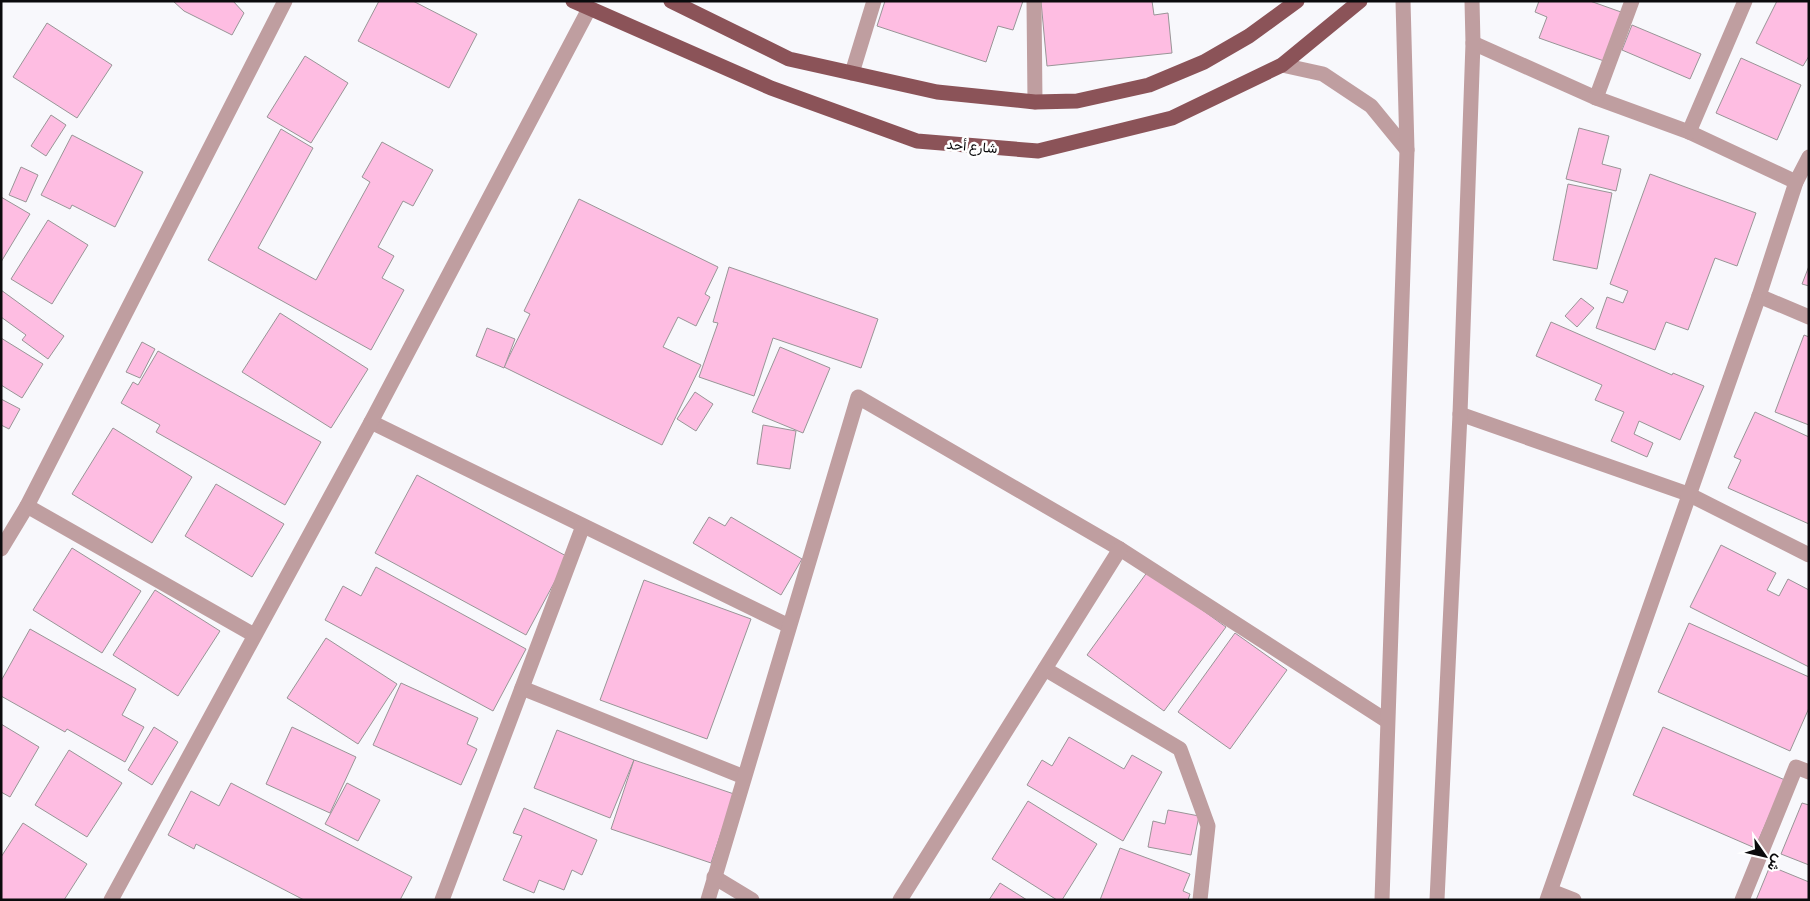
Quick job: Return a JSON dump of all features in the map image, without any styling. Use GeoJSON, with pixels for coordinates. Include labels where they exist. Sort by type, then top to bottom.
{"type":"FeatureCollection","features":[{"type":"Feature","properties":{"kind":"main road","name":"شارع أحد"},"geometry":{"type":"LineString","coordinates":[[573,1],[771,88],[917,141],[1038,151],[1172,118],[1282,65],[1360,1]]}},
{"type":"Feature","properties":{"kind":"main road"},"geometry":{"type":"LineString","coordinates":[[671,1],[789,59],[937,92],[1035,102],[1077,101],[1148,85],[1204,62],[1250,36],[1297,1]]}},
{"type":"Feature","properties":{"kind":"street"},"geometry":{"type":"LineString","coordinates":[[1,549],[27,506],[285,1]]}},
{"type":"Feature","properties":{"kind":"street"},"geometry":{"type":"LineString","coordinates":[[852,73],[874,1]]}},
{"type":"Feature","properties":{"kind":"street"},"geometry":{"type":"LineString","coordinates":[[1034,1],[1035,102]]}},
{"type":"Feature","properties":{"kind":"street"},"geometry":{"type":"LineString","coordinates":[[1382,900],[1407,150],[1403,1]]}},
{"type":"Feature","properties":{"kind":"street"},"geometry":{"type":"LineString","coordinates":[[1437,900],[1460,414],[1473,43],[1472,1]]}},
{"type":"Feature","properties":{"kind":"street"},"geometry":{"type":"LineString","coordinates":[[1596,98],[1632,1]]}},
{"type":"Feature","properties":{"kind":"street"},"geometry":{"type":"LineString","coordinates":[[1689,132],[1745,1]]}},
{"type":"Feature","properties":{"kind":"street"},"geometry":{"type":"LineString","coordinates":[[111,900],[371,422],[588,9]]}},
{"type":"Feature","properties":{"kind":"street"},"geometry":{"type":"LineString","coordinates":[[1473,43],[1596,98],[1689,132],[1796,182]]}},
{"type":"Feature","properties":{"kind":"street"},"geometry":{"type":"LineString","coordinates":[[1282,65],[1323,74],[1370,106],[1407,150]]}},
{"type":"Feature","properties":{"kind":"street"},"geometry":{"type":"LineString","coordinates":[[1574,900],[1549,895],[1759,296],[1796,182],[1809,157]]}},
{"type":"Feature","properties":{"kind":"street"},"geometry":{"type":"LineString","coordinates":[[1759,296],[1809,318]]}},
{"type":"Feature","properties":{"kind":"street"},"geometry":{"type":"LineString","coordinates":[[708,900],[858,397],[1120,549],[1387,721]]}},
{"type":"Feature","properties":{"kind":"street"},"geometry":{"type":"LineString","coordinates":[[1460,414],[1688,494],[1809,555]]}},
{"type":"Feature","properties":{"kind":"street"},"geometry":{"type":"LineString","coordinates":[[371,422],[789,626]]}},
{"type":"Feature","properties":{"kind":"street"},"geometry":{"type":"LineString","coordinates":[[27,506],[254,635]]}},
{"type":"Feature","properties":{"kind":"street"},"geometry":{"type":"LineString","coordinates":[[442,900],[584,526]]}},
{"type":"Feature","properties":{"kind":"street"},"geometry":{"type":"LineString","coordinates":[[900,900],[1120,549]]}},
{"type":"Feature","properties":{"kind":"street"},"geometry":{"type":"LineString","coordinates":[[1045,669],[1180,749],[1208,826],[1200,900]]}},
{"type":"Feature","properties":{"kind":"street"},"geometry":{"type":"LineString","coordinates":[[522,688],[744,777]]}},
{"type":"Feature","properties":{"kind":"street"},"geometry":{"type":"LineString","coordinates":[[1742,900],[1796,767],[1809,772]]}},
{"type":"Feature","properties":{"kind":"street"},"geometry":{"type":"LineString","coordinates":[[714,876],[752,900]]}},
{"type":"Feature","properties":{"kind":"building"},"geometry":{"type":"Polygon","coordinates":[[[173,1],[233,1],[244,13],[232,35],[184,11],[173,1]]]}},
{"type":"Feature","properties":{"kind":"building"},"geometry":{"type":"Polygon","coordinates":[[[379,1],[413,1],[477,34],[449,88],[358,41],[379,1]]]}},
{"type":"Feature","properties":{"kind":"building"},"geometry":{"type":"Polygon","coordinates":[[[885,1],[1023,1],[1013,30],[998,26],[986,62],[877,26],[885,1]]]}},
{"type":"Feature","properties":{"kind":"building"},"geometry":{"type":"Polygon","coordinates":[[[1041,1],[1152,1],[1154,15],[1168,13],[1172,53],[1047,66],[1041,1]]]}},
{"type":"Feature","properties":{"kind":"building"},"geometry":{"type":"Polygon","coordinates":[[[1539,1],[1590,1],[1621,12],[1604,61],[1539,38],[1547,17],[1535,12],[1539,1]]]}},
{"type":"Feature","properties":{"kind":"building"},"geometry":{"type":"Polygon","coordinates":[[[1777,1],[1809,1],[1809,56],[1803,66],[1756,43],[1777,1]]]}},
{"type":"Feature","properties":{"kind":"building"},"geometry":{"type":"Polygon","coordinates":[[[47,23],[112,65],[77,118],[13,77],[47,23]]]}},
{"type":"Feature","properties":{"kind":"building"},"geometry":{"type":"Polygon","coordinates":[[[1632,25],[1701,54],[1690,79],[1622,50],[1632,25]]]}},
{"type":"Feature","properties":{"kind":"building"},"geometry":{"type":"Polygon","coordinates":[[[305,56],[348,83],[311,143],[267,117],[305,56]]]}},
{"type":"Feature","properties":{"kind":"building"},"geometry":{"type":"Polygon","coordinates":[[[1741,58],[1801,85],[1777,140],[1716,113],[1741,58]]]}},
{"type":"Feature","properties":{"kind":"building"},"geometry":{"type":"Polygon","coordinates":[[[51,115],[66,125],[46,156],[31,146],[51,115]]]}},
{"type":"Feature","properties":{"kind":"building"},"geometry":{"type":"Polygon","coordinates":[[[1579,128],[1609,136],[1602,164],[1621,169],[1616,191],[1566,179],[1579,128]]]}},
{"type":"Feature","properties":{"kind":"building"},"geometry":{"type":"Polygon","coordinates":[[[281,129],[313,148],[258,248],[316,280],[370,182],[362,177],[382,142],[433,170],[413,206],[403,201],[378,247],[394,256],[382,278],[404,290],[371,350],[208,260],[281,129]]]}},
{"type":"Feature","properties":{"kind":"building"},"geometry":{"type":"Polygon","coordinates":[[[72,135],[143,172],[115,227],[72,205],[70,209],[41,195],[72,135]]]}},
{"type":"Feature","properties":{"kind":"building"},"geometry":{"type":"Polygon","coordinates":[[[21,167],[38,175],[26,202],[9,195],[21,167]]]}},
{"type":"Feature","properties":{"kind":"building"},"geometry":{"type":"Polygon","coordinates":[[[1650,174],[1756,213],[1737,266],[1715,258],[1688,330],[1666,322],[1655,350],[1596,328],[1607,297],[1623,303],[1628,291],[1610,284],[1650,174]]]}},
{"type":"Feature","properties":{"kind":"building"},"geometry":{"type":"Polygon","coordinates":[[[1568,184],[1612,193],[1597,269],[1553,260],[1568,184]]]}},
{"type":"Feature","properties":{"kind":"building"},"geometry":{"type":"Polygon","coordinates":[[[1,197],[30,214],[1,262],[1,197]]]}},
{"type":"Feature","properties":{"kind":"building"},"geometry":{"type":"Polygon","coordinates":[[[579,199],[718,267],[705,294],[710,297],[696,326],[678,317],[663,347],[701,365],[662,445],[504,367],[530,314],[524,311],[579,199]]]}},
{"type":"Feature","properties":{"kind":"building"},"geometry":{"type":"Polygon","coordinates":[[[48,220],[88,245],[52,304],[11,279],[48,220]]]}},
{"type":"Feature","properties":{"kind":"building"},"geometry":{"type":"Polygon","coordinates":[[[1809,266],[1809,286],[1802,284],[1809,266]]]}},
{"type":"Feature","properties":{"kind":"building"},"geometry":{"type":"Polygon","coordinates":[[[729,267],[878,319],[861,368],[773,338],[754,396],[699,377],[718,323],[713,322],[729,267]]]}},
{"type":"Feature","properties":{"kind":"building"},"geometry":{"type":"Polygon","coordinates":[[[1,290],[64,336],[48,359],[22,340],[26,335],[1,317],[1,290]]]}},
{"type":"Feature","properties":{"kind":"building"},"geometry":{"type":"Polygon","coordinates":[[[1581,298],[1594,308],[1577,327],[1565,316],[1581,298]]]}},
{"type":"Feature","properties":{"kind":"building"},"geometry":{"type":"Polygon","coordinates":[[[280,313],[368,369],[331,428],[242,372],[280,313]]]}},
{"type":"Feature","properties":{"kind":"building"},"geometry":{"type":"Polygon","coordinates":[[[1551,322],[1672,375],[1673,373],[1704,386],[1680,440],[1639,421],[1634,434],[1653,443],[1647,457],[1611,441],[1624,412],[1595,400],[1602,385],[1536,356],[1551,322]]]}},
{"type":"Feature","properties":{"kind":"building"},"geometry":{"type":"Polygon","coordinates":[[[487,328],[515,339],[504,368],[476,356],[487,328]]]}},
{"type":"Feature","properties":{"kind":"building"},"geometry":{"type":"Polygon","coordinates":[[[1804,335],[1809,337],[1809,425],[1775,412],[1804,335]]]}},
{"type":"Feature","properties":{"kind":"building"},"geometry":{"type":"Polygon","coordinates":[[[1,338],[43,364],[22,398],[1,385],[1,338]]]}},
{"type":"Feature","properties":{"kind":"building"},"geometry":{"type":"Polygon","coordinates":[[[142,342],[155,349],[140,378],[126,372],[142,342]]]}},
{"type":"Feature","properties":{"kind":"building"},"geometry":{"type":"Polygon","coordinates":[[[780,347],[830,368],[803,433],[752,412],[780,347]]]}},
{"type":"Feature","properties":{"kind":"building"},"geometry":{"type":"Polygon","coordinates":[[[158,351],[321,442],[285,505],[156,432],[160,425],[121,403],[133,382],[138,385],[158,351]]]}},
{"type":"Feature","properties":{"kind":"building"},"geometry":{"type":"Polygon","coordinates":[[[695,392],[713,404],[696,431],[677,419],[695,392]]]}},
{"type":"Feature","properties":{"kind":"building"},"geometry":{"type":"Polygon","coordinates":[[[1,399],[20,409],[9,429],[1,425],[1,399]]]}},
{"type":"Feature","properties":{"kind":"building"},"geometry":{"type":"Polygon","coordinates":[[[1755,412],[1809,437],[1809,524],[1728,488],[1741,460],[1734,457],[1755,412]]]}},
{"type":"Feature","properties":{"kind":"building"},"geometry":{"type":"Polygon","coordinates":[[[763,425],[796,431],[790,469],[757,464],[763,425]]]}},
{"type":"Feature","properties":{"kind":"building"},"geometry":{"type":"Polygon","coordinates":[[[113,428],[192,477],[152,543],[72,494],[113,428]]]}},
{"type":"Feature","properties":{"kind":"building"},"geometry":{"type":"Polygon","coordinates":[[[417,475],[568,557],[526,635],[375,553],[417,475]]]}},
{"type":"Feature","properties":{"kind":"building"},"geometry":{"type":"Polygon","coordinates":[[[216,484],[284,524],[252,577],[185,536],[216,484]]]}},
{"type":"Feature","properties":{"kind":"building"},"geometry":{"type":"Polygon","coordinates":[[[709,517],[725,526],[731,517],[802,559],[781,595],[693,543],[709,517]]]}},
{"type":"Feature","properties":{"kind":"building"},"geometry":{"type":"Polygon","coordinates":[[[1721,545],[1776,573],[1767,590],[1779,596],[1788,579],[1809,590],[1809,667],[1690,607],[1721,545]]]}},
{"type":"Feature","properties":{"kind":"building"},"geometry":{"type":"Polygon","coordinates":[[[72,548],[141,591],[102,653],[33,610],[72,548]]]}},
{"type":"Feature","properties":{"kind":"building"},"geometry":{"type":"Polygon","coordinates":[[[376,567],[526,649],[493,711],[325,620],[343,586],[361,596],[376,567]]]}},
{"type":"Feature","properties":{"kind":"building"},"geometry":{"type":"Polygon","coordinates":[[[1148,571],[1226,627],[1164,711],[1087,655],[1148,571]]]}},
{"type":"Feature","properties":{"kind":"building"},"geometry":{"type":"Polygon","coordinates":[[[644,580],[751,619],[707,739],[600,700],[644,580]]]}},
{"type":"Feature","properties":{"kind":"building"},"geometry":{"type":"Polygon","coordinates":[[[155,590],[220,631],[178,696],[113,655],[155,590]]]}},
{"type":"Feature","properties":{"kind":"building"},"geometry":{"type":"Polygon","coordinates":[[[1689,623],[1809,677],[1809,708],[1790,751],[1658,692],[1689,623]]]}},
{"type":"Feature","properties":{"kind":"building"},"geometry":{"type":"Polygon","coordinates":[[[30,629],[136,689],[122,715],[144,727],[125,762],[67,729],[65,732],[1,696],[1,681],[30,629]]]}},
{"type":"Feature","properties":{"kind":"building"},"geometry":{"type":"Polygon","coordinates":[[[1235,633],[1287,670],[1230,749],[1178,712],[1235,633]]]}},
{"type":"Feature","properties":{"kind":"building"},"geometry":{"type":"Polygon","coordinates":[[[326,638],[397,684],[358,744],[287,698],[326,638]]]}},
{"type":"Feature","properties":{"kind":"building"},"geometry":{"type":"Polygon","coordinates":[[[401,683],[478,718],[467,744],[477,749],[461,785],[373,745],[401,683]]]}},
{"type":"Feature","properties":{"kind":"building"},"geometry":{"type":"Polygon","coordinates":[[[1,724],[39,747],[10,797],[1,792],[1,724]]]}},
{"type":"Feature","properties":{"kind":"building"},"geometry":{"type":"Polygon","coordinates":[[[154,727],[178,742],[152,785],[128,770],[154,727]]]}},
{"type":"Feature","properties":{"kind":"building"},"geometry":{"type":"Polygon","coordinates":[[[292,727],[356,757],[330,813],[266,784],[292,727]]]}},
{"type":"Feature","properties":{"kind":"building"},"geometry":{"type":"Polygon","coordinates":[[[1663,727],[1785,780],[1755,848],[1633,795],[1663,727]]]}},
{"type":"Feature","properties":{"kind":"building"},"geometry":{"type":"Polygon","coordinates":[[[557,730],[634,760],[610,818],[534,788],[557,730]]]}},
{"type":"Feature","properties":{"kind":"building"},"geometry":{"type":"Polygon","coordinates":[[[1069,737],[1124,769],[1132,755],[1162,772],[1123,841],[1027,785],[1042,760],[1052,766],[1069,737]]]}},
{"type":"Feature","properties":{"kind":"building"},"geometry":{"type":"Polygon","coordinates":[[[69,750],[122,783],[87,837],[35,805],[69,750]]]}},
{"type":"Feature","properties":{"kind":"building"},"geometry":{"type":"Polygon","coordinates":[[[634,760],[734,794],[711,863],[611,829],[634,760]]]}},
{"type":"Feature","properties":{"kind":"building"},"geometry":{"type":"Polygon","coordinates":[[[231,783],[412,877],[400,900],[304,900],[196,844],[194,849],[168,835],[191,791],[219,806],[231,783]]]}},
{"type":"Feature","properties":{"kind":"building"},"geometry":{"type":"Polygon","coordinates":[[[347,783],[380,800],[358,841],[325,824],[347,783]]]}},
{"type":"Feature","properties":{"kind":"building"},"geometry":{"type":"Polygon","coordinates":[[[1028,801],[1097,844],[1062,900],[1057,900],[992,859],[1028,801]]]}},
{"type":"Feature","properties":{"kind":"building"},"geometry":{"type":"Polygon","coordinates":[[[1802,803],[1809,805],[1809,865],[1781,854],[1802,803]]]}},
{"type":"Feature","properties":{"kind":"building"},"geometry":{"type":"Polygon","coordinates":[[[524,808],[597,840],[582,875],[572,870],[564,890],[539,880],[534,893],[503,880],[522,836],[513,833],[524,808]]]}},
{"type":"Feature","properties":{"kind":"building"},"geometry":{"type":"Polygon","coordinates":[[[1168,810],[1199,816],[1191,855],[1148,847],[1153,821],[1165,824],[1168,810]]]}},
{"type":"Feature","properties":{"kind":"building"},"geometry":{"type":"Polygon","coordinates":[[[23,823],[87,864],[64,900],[1,900],[1,857],[23,823]]]}},
{"type":"Feature","properties":{"kind":"building"},"geometry":{"type":"Polygon","coordinates":[[[1120,848],[1190,874],[1183,891],[1190,894],[1188,900],[1100,900],[1120,848]]]}},
{"type":"Feature","properties":{"kind":"building"},"geometry":{"type":"Polygon","coordinates":[[[1770,866],[1809,882],[1809,900],[1756,900],[1770,866]]]}},
{"type":"Feature","properties":{"kind":"building"},"geometry":{"type":"Polygon","coordinates":[[[1000,883],[1027,900],[989,900],[1000,883]]]}}]}
